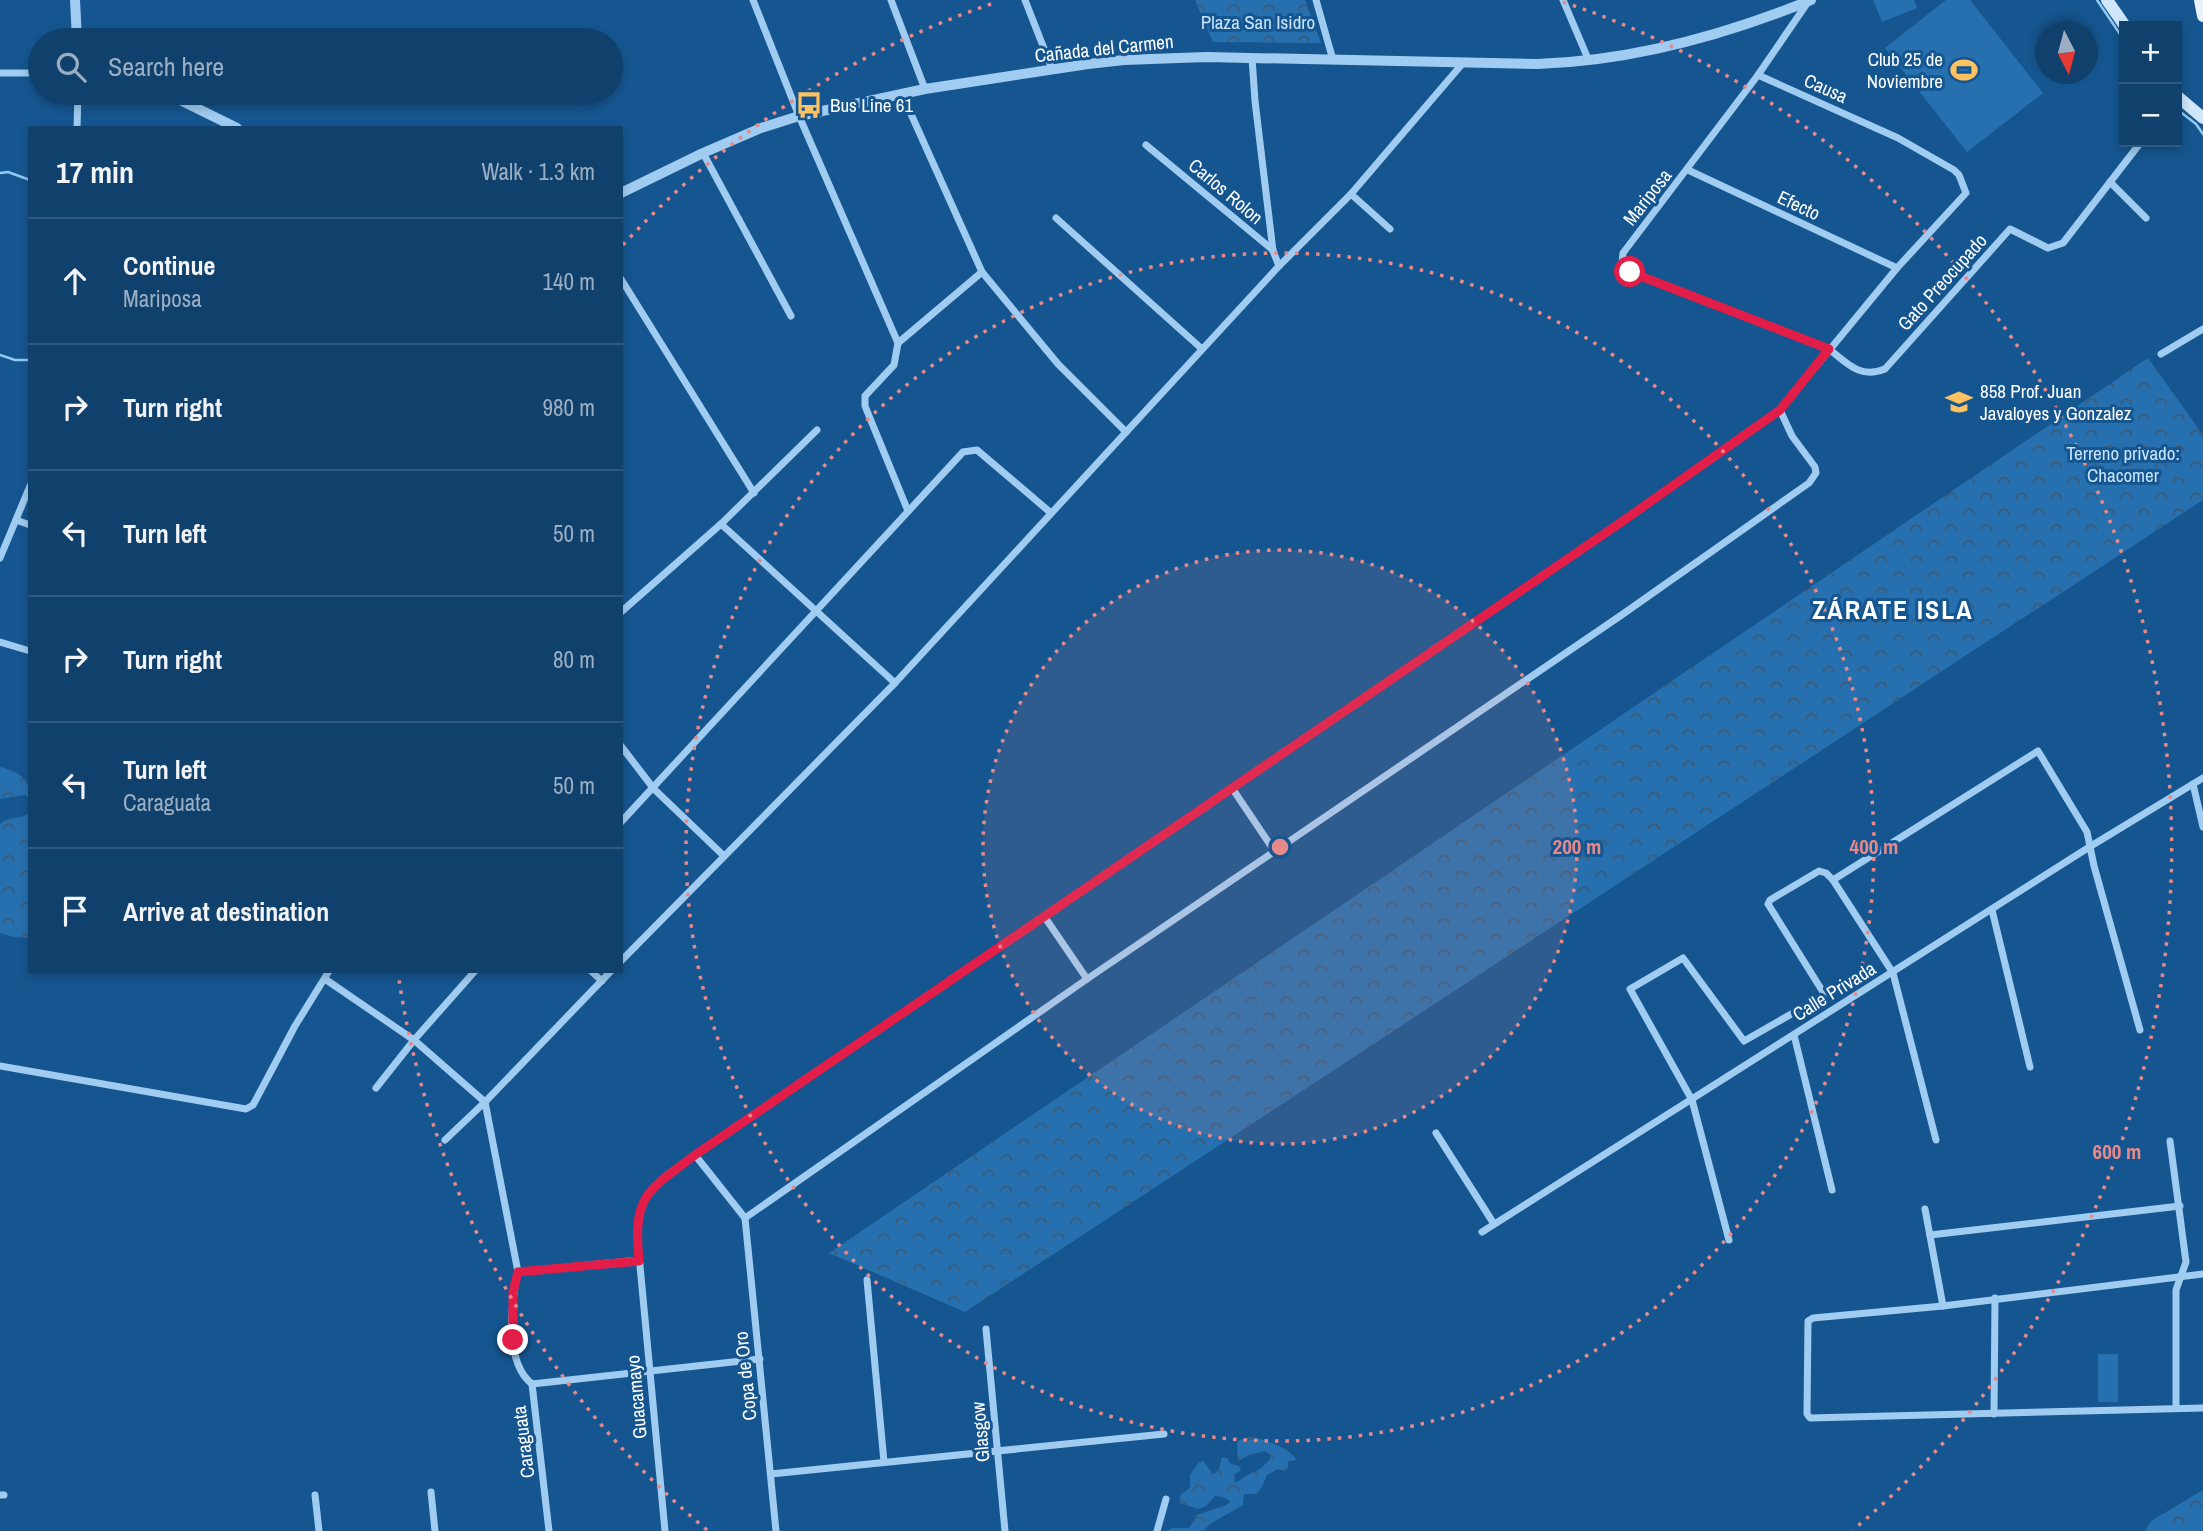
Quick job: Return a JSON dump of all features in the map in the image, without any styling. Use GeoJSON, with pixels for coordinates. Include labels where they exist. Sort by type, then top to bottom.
{"type":"FeatureCollection","features":[{"type":"Feature","properties":{"kind":"main road"},"geometry":{"type":"LineString","coordinates":[[2107,0],[2122,21]]}},
{"type":"Feature","properties":{"kind":"main road"},"geometry":{"type":"LineString","coordinates":[[2200,0],[2203,16]]}},
{"type":"Feature","properties":{"kind":"main road"},"geometry":{"type":"LineString","coordinates":[[2182,99],[2203,108]]}},
{"type":"Feature","properties":{"kind":"main road"},"geometry":{"type":"LineString","coordinates":[[2182,100],[2203,118]]}},
{"type":"Feature","properties":{"kind":"street"},"geometry":{"type":"LineString","coordinates":[[75,0],[76,28]]}},
{"type":"Feature","properties":{"kind":"street"},"geometry":{"type":"LineString","coordinates":[[753,0],[799,116],[898,343],[894,365],[865,396],[865,401],[908,511]]}},
{"type":"Feature","properties":{"kind":"street"},"geometry":{"type":"LineString","coordinates":[[891,0],[925,89]]}},
{"type":"Feature","properties":{"kind":"street"},"geometry":{"type":"LineString","coordinates":[[1025,0],[1052,69]]}},
{"type":"Feature","properties":{"kind":"street"},"geometry":{"type":"LineString","coordinates":[[1316,0],[1333,60]]}},
{"type":"Feature","properties":{"kind":"street"},"geometry":{"type":"LineString","coordinates":[[1563,0],[1589,61]]}},
{"type":"Feature","properties":{"kind":"street","name":"Cañada del Carmen"},"geometry":{"type":"LineString","coordinates":[[623,191],[761,128],[799,116],[925,89],[1124,60],[1252,58],[1537,64],[1589,61],[1658,48],[1750,22],[1810,1]]}},
{"type":"Feature","properties":{"kind":"street","name":"Mariposa"},"geometry":{"type":"LineString","coordinates":[[1810,1],[1688,170],[1623,253],[1625,268],[1638,275],[1829,349]]}},
{"type":"Feature","properties":{"kind":"street"},"geometry":{"type":"LineString","coordinates":[[1252,58],[1273,251]]}},
{"type":"Feature","properties":{"kind":"street"},"geometry":{"type":"LineString","coordinates":[[623,959],[895,683],[1279,266],[1350,194],[1462,63]]}},
{"type":"Feature","properties":{"kind":"street"},"geometry":{"type":"LineString","coordinates":[[0,74],[28,73]]}},
{"type":"Feature","properties":{"kind":"street","name":"Causa"},"geometry":{"type":"LineString","coordinates":[[1758,75],[1898,138],[1954,170]]}},
{"type":"Feature","properties":{"kind":"street"},"geometry":{"type":"LineString","coordinates":[[902,94],[982,272],[1058,364],[1126,432]]}},
{"type":"Feature","properties":{"kind":"street"},"geometry":{"type":"LineString","coordinates":[[77,126],[78,105]]}},
{"type":"Feature","properties":{"kind":"street"},"geometry":{"type":"LineString","coordinates":[[190,105],[233,126]]}},
{"type":"Feature","properties":{"kind":"street","name":"Carlos Rolon"},"geometry":{"type":"LineString","coordinates":[[1146,145],[1273,251],[1279,266]]}},
{"type":"Feature","properties":{"kind":"street","name":"Gato Preocupado"},"geometry":{"type":"LineString","coordinates":[[1829,349],[1852,367],[1867,373],[1873,374],[1885,369],[2010,229],[2049,248],[2063,243],[2137,147]]}},
{"type":"Feature","properties":{"kind":"street"},"geometry":{"type":"LineString","coordinates":[[703,153],[791,316]]}},
{"type":"Feature","properties":{"kind":"street","name":"Efecto"},"geometry":{"type":"LineString","coordinates":[[1688,170],[1897,268]]}},
{"type":"Feature","properties":{"kind":"street","name":"Guacamayo"},"geometry":{"type":"LineString","coordinates":[[665,1531],[636,1234],[638,1213],[650,1189],[695,1155],[1620,523],[1780,410],[1897,268],[1966,193],[1959,175],[1954,170]]}},
{"type":"Feature","properties":{"kind":"street"},"geometry":{"type":"LineString","coordinates":[[2110,182],[2146,218]]}},
{"type":"Feature","properties":{"kind":"street"},"geometry":{"type":"LineString","coordinates":[[1350,194],[1390,229]]}},
{"type":"Feature","properties":{"kind":"street"},"geometry":{"type":"LineString","coordinates":[[1056,218],[1202,349]]}},
{"type":"Feature","properties":{"kind":"street"},"geometry":{"type":"LineString","coordinates":[[898,343],[982,272]]}},
{"type":"Feature","properties":{"kind":"street"},"geometry":{"type":"LineString","coordinates":[[623,282],[754,492]]}},
{"type":"Feature","properties":{"kind":"street"},"geometry":{"type":"LineString","coordinates":[[2161,354],[2203,329]]}},
{"type":"Feature","properties":{"kind":"street"},"geometry":{"type":"LineString","coordinates":[[695,1155],[745,1218],[1087,979],[1809,483],[1816,473],[1815,467],[1793,436],[1780,410]]}},
{"type":"Feature","properties":{"kind":"street"},"geometry":{"type":"LineString","coordinates":[[624,609],[721,524],[817,429]]}},
{"type":"Feature","properties":{"kind":"street"},"geometry":{"type":"LineString","coordinates":[[623,820],[963,452],[977,450],[1051,513]]}},
{"type":"Feature","properties":{"kind":"street"},"geometry":{"type":"LineString","coordinates":[[0,558],[28,491]]}},
{"type":"Feature","properties":{"kind":"street"},"geometry":{"type":"LineString","coordinates":[[16,520],[28,524]]}},
{"type":"Feature","properties":{"kind":"street"},"geometry":{"type":"LineString","coordinates":[[721,524],[895,683]]}},
{"type":"Feature","properties":{"kind":"street"},"geometry":{"type":"LineString","coordinates":[[0,642],[28,650]]}},
{"type":"Feature","properties":{"kind":"street"},"geometry":{"type":"LineString","coordinates":[[623,749],[654,789],[724,856]]}},
{"type":"Feature","properties":{"kind":"street"},"geometry":{"type":"LineString","coordinates":[[1833,880],[2036,751],[2041,754],[2087,832],[2140,1030]]}},
{"type":"Feature","properties":{"kind":"street","name":"Calle Privada"},"geometry":{"type":"LineString","coordinates":[[1482,1232],[2091,846],[2203,778]]}},
{"type":"Feature","properties":{"kind":"street"},"geometry":{"type":"LineString","coordinates":[[2193,784],[2203,827]]}},
{"type":"Feature","properties":{"kind":"street"},"geometry":{"type":"LineString","coordinates":[[1231,788],[1275,852]]}},
{"type":"Feature","properties":{"kind":"street"},"geometry":{"type":"LineString","coordinates":[[1729,1240],[1692,1100],[1631,988],[1683,958],[1742,1040],[1746,1041],[1824,995],[1769,902],[1819,871],[1826,873],[1833,880],[1893,973],[1936,1140]]}},
{"type":"Feature","properties":{"kind":"street"},"geometry":{"type":"LineString","coordinates":[[1993,910],[2031,1067]]}},
{"type":"Feature","properties":{"kind":"street"},"geometry":{"type":"LineString","coordinates":[[1044,916],[1087,979]]}},
{"type":"Feature","properties":{"kind":"street"},"geometry":{"type":"LineString","coordinates":[[376,1088],[473,973]]}},
{"type":"Feature","properties":{"kind":"street"},"geometry":{"type":"LineString","coordinates":[[593,973],[602,981]]}},
{"type":"Feature","properties":{"kind":"street"},"geometry":{"type":"LineString","coordinates":[[445,1140],[609,973]]}},
{"type":"Feature","properties":{"kind":"street"},"geometry":{"type":"LineString","coordinates":[[0,1066],[246,1109],[253,1105],[295,1026],[327,975],[414,1040],[485,1102]]}},
{"type":"Feature","properties":{"kind":"street"},"geometry":{"type":"LineString","coordinates":[[1794,1035],[1832,1190]]}},
{"type":"Feature","properties":{"kind":"street","name":"Caraguata"},"geometry":{"type":"LineString","coordinates":[[485,1102],[518,1272],[513,1292],[513,1340],[516,1361],[524,1377],[532,1384],[549,1531]]}},
{"type":"Feature","properties":{"kind":"street"},"geometry":{"type":"LineString","coordinates":[[1436,1133],[1494,1224]]}},
{"type":"Feature","properties":{"kind":"street"},"geometry":{"type":"LineString","coordinates":[[2170,1141],[2186,1262],[2176,1290],[2176,1408]]}},
{"type":"Feature","properties":{"kind":"street"},"geometry":{"type":"LineString","coordinates":[[1930,1235],[2180,1206]]}},
{"type":"Feature","properties":{"kind":"street"},"geometry":{"type":"LineString","coordinates":[[1925,1209],[1943,1306]]}},
{"type":"Feature","properties":{"kind":"street","name":"Copa de Oro"},"geometry":{"type":"LineString","coordinates":[[745,1218],[776,1531]]}},
{"type":"Feature","properties":{"kind":"street"},"geometry":{"type":"LineString","coordinates":[[518,1272],[639,1261]]}},
{"type":"Feature","properties":{"kind":"street"},"geometry":{"type":"LineString","coordinates":[[2203,1274],[1943,1306],[1813,1318],[1808,1321],[1807,1416],[2203,1408]]}},
{"type":"Feature","properties":{"kind":"street"},"geometry":{"type":"LineString","coordinates":[[867,1280],[884,1462]]}},
{"type":"Feature","properties":{"kind":"street"},"geometry":{"type":"LineString","coordinates":[[1994,1414],[1995,1298]]}},
{"type":"Feature","properties":{"kind":"street","name":"Glasgow"},"geometry":{"type":"LineString","coordinates":[[986,1329],[1005,1531]]}},
{"type":"Feature","properties":{"kind":"street"},"geometry":{"type":"LineString","coordinates":[[532,1384],[760,1359]]}},
{"type":"Feature","properties":{"kind":"street"},"geometry":{"type":"LineString","coordinates":[[771,1474],[1164,1434]]}},
{"type":"Feature","properties":{"kind":"street"},"geometry":{"type":"LineString","coordinates":[[430,1492],[435,1531]]}},
{"type":"Feature","properties":{"kind":"street"},"geometry":{"type":"LineString","coordinates":[[315,1495],[319,1531]]}},
{"type":"Feature","properties":{"kind":"street"},"geometry":{"type":"LineString","coordinates":[[1157,1531],[1166,1499]]}},
{"type":"Feature","properties":{"kind":"green space","name":"Plaza San Isidro"},"geometry":{"type":"Polygon","coordinates":[[[1195,0],[1305,0],[1321,43],[1213,42],[1195,0]]]}},
{"type":"Feature","properties":{"kind":"green space"},"geometry":{"type":"Polygon","coordinates":[[[1873,0],[1914,0],[1917,8],[1882,22],[1873,0]]]}},
{"type":"Feature","properties":{"kind":"green space","name":"Club 25 de Noviembre"},"geometry":{"type":"Polygon","coordinates":[[[1946,0],[1970,0],[2043,93],[1967,152],[1885,48],[1946,0]]]}},
{"type":"Feature","properties":{"kind":"green space","name":"Terreno privado: Chacomer"},"geometry":{"type":"Polygon","coordinates":[[[2148,358],[2203,435],[2203,500],[965,1312],[829,1253],[2148,358]]]}},
{"type":"Feature","properties":{"kind":"green space"},"geometry":{"type":"Polygon","coordinates":[[[0,767],[13,771],[26,781],[28,797],[25,795],[0,799],[0,767]]]}},
{"type":"Feature","properties":{"kind":"green space"},"geometry":{"type":"Polygon","coordinates":[[[28,813],[28,937],[18,937],[0,933],[0,824],[28,813]]]}},
{"type":"Feature","properties":{"kind":"green space"},"geometry":{"type":"Polygon","coordinates":[[[2098,1354],[2118,1354],[2118,1402],[2098,1402],[2098,1354]]]}},
{"type":"Feature","properties":{"kind":"green space"},"geometry":{"type":"Polygon","coordinates":[[[1251,1437],[1283,1449],[1296,1460],[1288,1461],[1285,1471],[1278,1469],[1267,1475],[1256,1494],[1244,1494],[1243,1505],[1203,1531],[1166,1531],[1189,1528],[1197,1515],[1231,1502],[1224,1497],[1215,1496],[1206,1506],[1198,1509],[1180,1503],[1180,1495],[1190,1488],[1190,1475],[1199,1462],[1203,1461],[1213,1474],[1219,1470],[1222,1457],[1227,1458],[1241,1470],[1234,1475],[1235,1483],[1259,1469],[1271,1457],[1266,1451],[1238,1461],[1239,1440],[1251,1437]]]}},
{"type":"Feature","properties":{"kind":"green space"},"geometry":{"type":"Polygon","coordinates":[[[2203,1490],[2203,1531],[2145,1531],[2151,1521],[2203,1490]]]}},
{"type":"Feature","properties":{"kind":"waterway"},"geometry":{"type":"LineString","coordinates":[[2097,0],[2119,33]]}},
{"type":"Feature","properties":{"kind":"waterway"},"geometry":{"type":"LineString","coordinates":[[2182,113],[2196,124],[2203,134]]}},
{"type":"Feature","properties":{"kind":"waterway"},"geometry":{"type":"LineString","coordinates":[[0,173],[8,172],[28,179]]}},
{"type":"Feature","properties":{"kind":"waterway"},"geometry":{"type":"LineString","coordinates":[[0,355],[15,360],[28,360]]}},
{"type":"Feature","properties":{"kind":"place","name":"Club 25 de Noviembre"},"geometry":{"type":"Point","coordinates":[1964,70]}},
{"type":"Feature","properties":{"kind":"place","name":"Bus Line 61"},"geometry":{"type":"Point","coordinates":[809,105]}},
{"type":"Feature","properties":{"kind":"place","name":"858 Prof. Juan Javaloyes y Gonzalez"},"geometry":{"type":"Point","coordinates":[1959,402]}},
{"type":"Feature","properties":{"kind":"district","name":"ZÁRATE ISLA"},"geometry":{"type":"Point","coordinates":[1893,609]}},
{"type":"Feature","properties":{"kind":"route"},"geometry":{"type":"LineString","coordinates":[[513,1340],[513,1292],[518,1272],[639,1261],[636,1234],[638,1213],[650,1189],[695,1155],[1620,523],[1780,410],[1829,349],[1630,272]]}}]}
